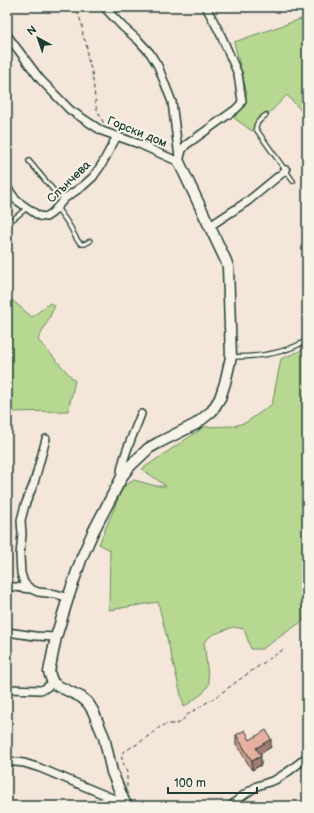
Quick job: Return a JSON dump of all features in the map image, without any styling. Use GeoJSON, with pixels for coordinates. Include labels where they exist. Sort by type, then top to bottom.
{"type":"FeatureCollection","features":[{"type":"Feature","properties":{"kind":"street"},"geometry":{"type":"LineString","coordinates":[[104,7],[150,53],[158,66],[172,102],[179,162],[228,267],[231,357],[220,398],[212,411],[196,424],[149,448],[130,466],[121,478],[93,532],[82,557],[56,637],[49,672],[50,678],[58,686],[81,697],[93,710],[104,738],[112,772],[126,799]]}},
{"type":"Feature","properties":{"kind":"street"},"geometry":{"type":"LineString","coordinates":[[179,162],[182,150],[186,145],[236,109],[242,101],[238,74],[220,33],[206,7]]}},
{"type":"Feature","properties":{"kind":"street","name":"Горски дом"},"geometry":{"type":"LineString","coordinates":[[7,35],[40,78],[70,110],[102,131],[139,144],[179,162]]}},
{"type":"Feature","properties":{"kind":"street","name":"Слънчева"},"geometry":{"type":"LineString","coordinates":[[7,187],[16,200],[39,216],[46,217],[52,213],[66,198],[93,177],[117,136]]}},
{"type":"Feature","properties":{"kind":"street"},"geometry":{"type":"LineString","coordinates":[[210,226],[248,201],[286,170]]}},
{"type":"Feature","properties":{"kind":"street"},"geometry":{"type":"LineString","coordinates":[[121,478],[120,474],[129,443],[141,414]]}},
{"type":"Feature","properties":{"kind":"street"},"geometry":{"type":"LineString","coordinates":[[30,589],[24,583],[21,573],[21,520],[34,483],[46,439]]}},
{"type":"Feature","properties":{"kind":"street"},"geometry":{"type":"LineString","coordinates":[[7,586],[56,594],[68,598]]}},
{"type":"Feature","properties":{"kind":"street"},"geometry":{"type":"LineString","coordinates":[[7,632],[56,637]]}},
{"type":"Feature","properties":{"kind":"street"},"geometry":{"type":"LineString","coordinates":[[7,689],[40,690],[54,683]]}},
{"type":"Feature","properties":{"kind":"street"},"geometry":{"type":"LineString","coordinates":[[231,806],[241,796],[257,786],[275,780],[307,757]]}},
{"type":"Feature","properties":{"kind":"street"},"geometry":{"type":"LineString","coordinates":[[7,761],[24,763],[40,768],[112,798],[126,799]]}},
{"type":"Feature","properties":{"kind":"street"},"geometry":{"type":"LineString","coordinates":[[93,806],[112,798]]}},
{"type":"Feature","properties":{"kind":"lane"},"geometry":{"type":"LineString","coordinates":[[266,115],[256,124],[256,129],[294,181]]}},
{"type":"Feature","properties":{"kind":"lane"},"geometry":{"type":"LineString","coordinates":[[29,161],[55,192],[66,198]]}},
{"type":"Feature","properties":{"kind":"lane"},"geometry":{"type":"LineString","coordinates":[[7,224],[27,208]]}},
{"type":"Feature","properties":{"kind":"lane"},"geometry":{"type":"LineString","coordinates":[[56,208],[72,229],[78,242],[85,244],[90,241]]}},
{"type":"Feature","properties":{"kind":"lane"},"geometry":{"type":"LineString","coordinates":[[231,357],[267,355],[290,349],[307,340]]}},
{"type":"Feature","properties":{"kind":"path"},"geometry":{"type":"LineString","coordinates":[[84,7],[79,10],[78,13],[86,42],[86,57],[92,72],[96,107],[109,133]]}},
{"type":"Feature","properties":{"kind":"path"},"geometry":{"type":"LineString","coordinates":[[126,799],[127,772],[122,760],[123,752],[139,743],[160,727],[166,724],[177,724],[181,722],[187,715],[284,649]]}},
{"type":"Feature","properties":{"kind":"green space"},"geometry":{"type":"Polygon","coordinates":[[[307,17],[307,117],[287,95],[252,131],[234,118],[247,94],[234,42],[307,17]]]}},
{"type":"Feature","properties":{"kind":"green space"},"geometry":{"type":"Polygon","coordinates":[[[7,296],[32,317],[50,303],[55,306],[38,340],[75,381],[68,411],[7,412],[7,296]]]}},
{"type":"Feature","properties":{"kind":"green space"},"geometry":{"type":"Polygon","coordinates":[[[307,348],[307,589],[303,596],[307,601],[307,618],[262,649],[251,649],[244,629],[233,627],[212,635],[204,642],[209,684],[203,693],[184,707],[158,602],[109,610],[110,550],[99,544],[123,487],[134,480],[156,486],[166,486],[142,469],[204,427],[234,426],[247,422],[272,404],[281,359],[307,348]]]}},
{"type":"Feature","properties":{"kind":"building"},"geometry":{"type":"Polygon","coordinates":[[[245,730],[250,740],[266,730],[271,739],[256,748],[261,756],[252,761],[236,735],[245,730]]]}}]}
